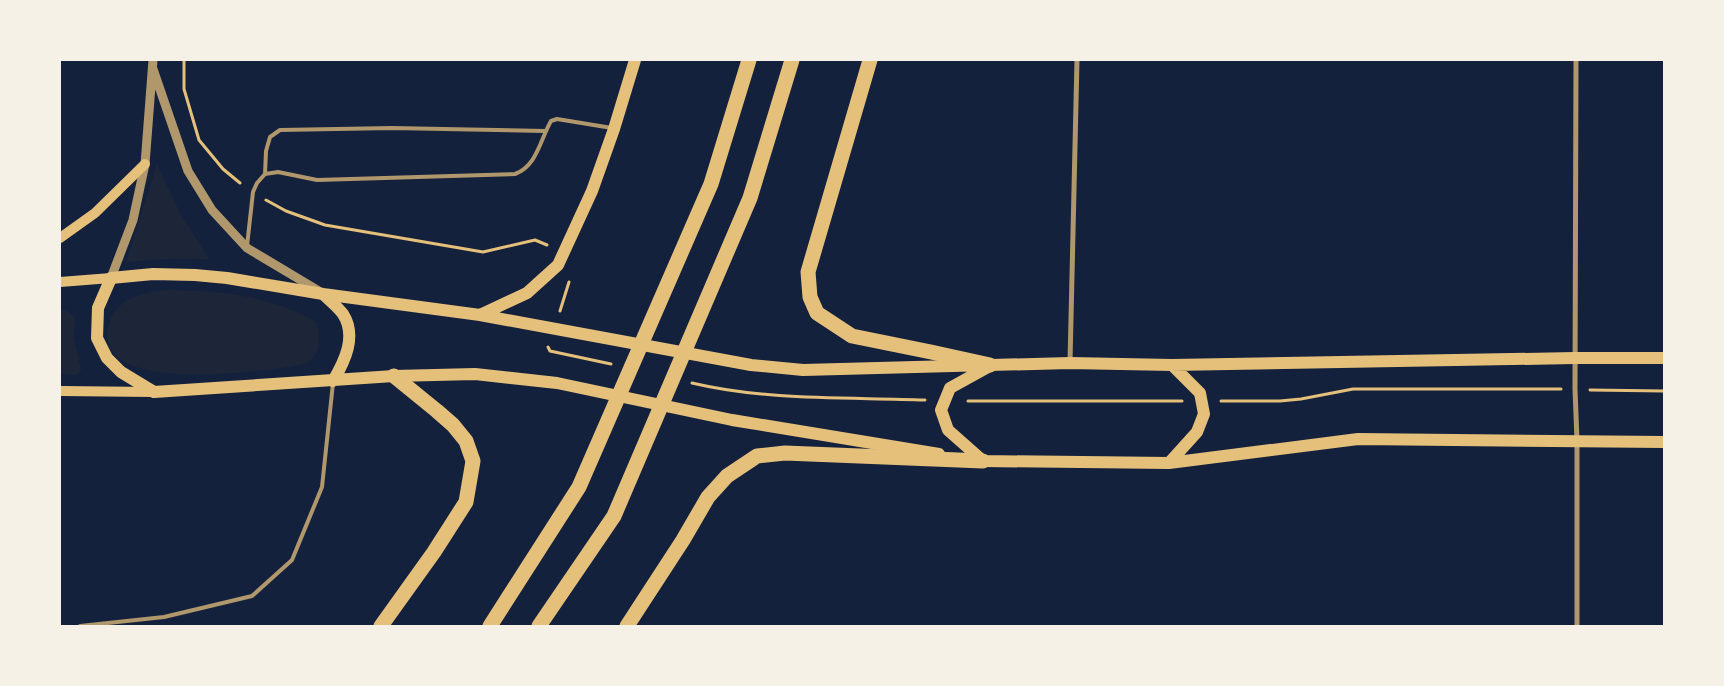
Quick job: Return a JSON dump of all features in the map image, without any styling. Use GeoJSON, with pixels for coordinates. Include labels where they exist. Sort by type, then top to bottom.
{"type":"FeatureCollection","features":[{"type":"Feature","properties":{"kind":"highway"},"geometry":{"type":"LineString","coordinates":[[490,626],[579,487],[711,184],[749,60]]}},
{"type":"Feature","properties":{"kind":"highway"},"geometry":{"type":"LineString","coordinates":[[539,626],[614,516],[750,198],[792,60]]}},
{"type":"Feature","properties":{"kind":"highway"},"geometry":{"type":"LineString","coordinates":[[870,60],[808,272],[810,297],[817,312],[852,336],[990,365]]}},
{"type":"Feature","properties":{"kind":"highway"},"geometry":{"type":"LineString","coordinates":[[381,626],[434,552],[466,502],[473,461],[466,441],[453,425],[394,376]]}},
{"type":"Feature","properties":{"kind":"highway"},"geometry":{"type":"LineString","coordinates":[[627,626],[708,497],[727,476],[757,456],[785,453],[983,461]]}},
{"type":"Feature","properties":{"kind":"main road"},"geometry":{"type":"LineString","coordinates":[[480,314],[527,293],[558,265],[592,191],[614,129],[634,60]]}},
{"type":"Feature","properties":{"kind":"main road"},"geometry":{"type":"LineString","coordinates":[[60,238],[95,213],[145,164]]}},
{"type":"Feature","properties":{"kind":"main road"},"geometry":{"type":"LineString","coordinates":[[60,282],[153,274],[195,274],[323,294],[480,314],[751,365],[803,370],[1070,363],[1172,365],[1664,358]]}},
{"type":"Feature","properties":{"kind":"main road"},"geometry":{"type":"LineString","coordinates":[[111,278],[98,308],[97,338],[107,358],[121,372],[154,392]]}},
{"type":"Feature","properties":{"kind":"main road"},"geometry":{"type":"LineString","coordinates":[[323,294],[343,314],[349,331],[348,350],[333,381]]}},
{"type":"Feature","properties":{"kind":"main road"},"geometry":{"type":"LineString","coordinates":[[983,461],[948,430],[941,410],[950,388],[990,365]]}},
{"type":"Feature","properties":{"kind":"main road"},"geometry":{"type":"LineString","coordinates":[[1169,463],[1197,432],[1204,414],[1200,394],[1172,365]]}},
{"type":"Feature","properties":{"kind":"main road"},"geometry":{"type":"LineString","coordinates":[[60,390],[154,392],[394,376],[475,374],[557,383],[732,420],[983,461],[1169,463],[1358,439],[1664,442]]}},
{"type":"Feature","properties":{"kind":"street"},"geometry":{"type":"LineString","coordinates":[[1070,363],[1077,60]]}},
{"type":"Feature","properties":{"kind":"street"},"geometry":{"type":"LineString","coordinates":[[1576,60],[1575,358],[1577,626]]}},
{"type":"Feature","properties":{"kind":"street"},"geometry":{"type":"LineString","coordinates":[[111,278],[133,220],[145,164],[153,65]]}},
{"type":"Feature","properties":{"kind":"street"},"geometry":{"type":"LineString","coordinates":[[153,65],[188,171],[212,210],[247,248],[323,294]]}},
{"type":"Feature","properties":{"kind":"lane"},"geometry":{"type":"LineString","coordinates":[[265,174],[278,172],[317,180],[515,174],[531,164],[551,121],[557,119],[614,129]]}},
{"type":"Feature","properties":{"kind":"lane"},"geometry":{"type":"LineString","coordinates":[[247,248],[253,192],[257,183],[265,174],[266,151],[270,137],[280,130],[392,128],[545,131]]}},
{"type":"Feature","properties":{"kind":"lane"},"geometry":{"type":"LineString","coordinates":[[80,626],[164,617],[252,596],[292,560],[322,488],[333,381]]}},
{"type":"Feature","properties":{"kind":"path"},"geometry":{"type":"LineString","coordinates":[[184,60],[184,89],[199,140],[223,169],[253,192],[286,211],[325,225],[483,252],[535,240],[556,249],[570,276],[562,306],[546,345],[550,351],[573,355]]}},
{"type":"Feature","properties":{"kind":"shaded area"},"geometry":{"type":"Polygon","coordinates":[[[157,164],[181,215],[210,260],[178,259],[126,262],[157,164]]]}},
{"type":"Feature","properties":{"kind":"shaded area"},"geometry":{"type":"Polygon","coordinates":[[[165,290],[204,291],[243,296],[262,300],[299,313],[316,322],[319,339],[315,355],[306,363],[280,368],[212,374],[158,372],[134,366],[116,356],[108,340],[111,318],[115,311],[127,300],[141,294],[165,290]]]}},
{"type":"Feature","properties":{"kind":"shaded area"},"geometry":{"type":"Polygon","coordinates":[[[60,311],[67,311],[75,318],[74,337],[81,370],[77,375],[60,374],[60,311]]]}}]}
